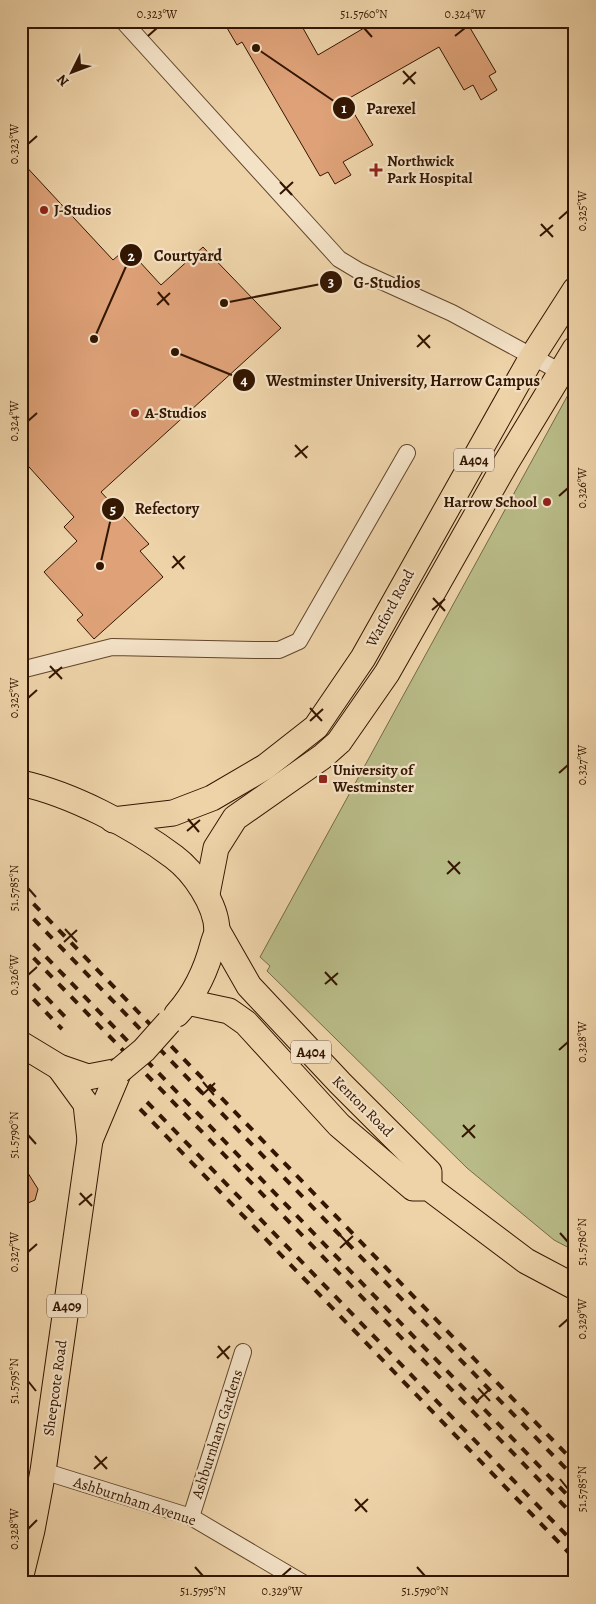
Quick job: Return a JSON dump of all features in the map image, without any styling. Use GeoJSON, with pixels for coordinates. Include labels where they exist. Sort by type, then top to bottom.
{"type":"FeatureCollection","features":[{"type":"Feature","properties":{"kind":"main road","name":"Watford Road"},"geometry":{"type":"LineString","coordinates":[[113,820],[173,813],[212,798],[264,767],[316,727],[363,658],[532,356],[575,290]]}},
{"type":"Feature","properties":{"kind":"main road","name":"Watford Road"},"geometry":{"type":"LineString","coordinates":[[207,894],[216,848],[235,818],[322,757],[338,742],[387,673],[560,371],[575,349]]}},
{"type":"Feature","properties":{"kind":"main road"},"geometry":{"type":"LineString","coordinates":[[21,782],[66,797],[113,820],[175,858],[207,894]]}},
{"type":"Feature","properties":{"kind":"main road","name":"Kenton Road"},"geometry":{"type":"LineString","coordinates":[[207,894],[217,930],[250,986],[340,1083],[429,1172],[429,1188]]}},
{"type":"Feature","properties":{"kind":"main road"},"geometry":{"type":"LineString","coordinates":[[21,1044],[59,1067],[88,1077],[119,1071],[144,1050],[187,1002],[207,968],[217,930]]}},
{"type":"Feature","properties":{"kind":"main road","name":"Kenton Road"},"geometry":{"type":"LineString","coordinates":[[187,1002],[229,1011],[246,1023],[350,1136],[413,1188],[429,1188],[509,1250],[575,1287]]}},
{"type":"Feature","properties":{"kind":"main road","name":"Sheepcote Road"},"geometry":{"type":"LineString","coordinates":[[21,1575],[43,1471],[90,1140],[86,1104],[59,1067]]}},
{"type":"Feature","properties":{"kind":"main road","name":"Sheepcote Road"},"geometry":{"type":"LineString","coordinates":[[90,1140],[119,1071]]}},
{"type":"Feature","properties":{"kind":"street"},"geometry":{"type":"LineString","coordinates":[[123,21],[339,259],[359,271],[452,313],[560,371]]}},
{"type":"Feature","properties":{"kind":"street"},"geometry":{"type":"LineString","coordinates":[[21,670],[99,648],[278,650],[290,647],[299,641],[325,598],[407,453]]}},
{"type":"Feature","properties":{"kind":"street","name":"Ashburnham Gardens"},"geometry":{"type":"LineString","coordinates":[[191,1517],[243,1352]]}},
{"type":"Feature","properties":{"kind":"street","name":"Ashburnham Avenue"},"geometry":{"type":"LineString","coordinates":[[43,1471],[191,1517],[303,1583]]}},
{"type":"Feature","properties":{"kind":"green space"},"geometry":{"type":"Polygon","coordinates":[[[575,382],[575,1251],[554,1240],[467,1168],[267,971],[270,966],[260,957],[575,382]]]}},
{"type":"Feature","properties":{"kind":"building"},"geometry":{"type":"Polygon","coordinates":[[[223,21],[262,21],[265,28],[276,21],[299,21],[318,55],[376,21],[466,21],[496,72],[489,76],[497,90],[481,100],[473,85],[464,90],[439,47],[346,100],[373,145],[343,162],[351,175],[335,184],[328,172],[320,176],[242,42],[237,45],[223,21]]]}},
{"type":"Feature","properties":{"kind":"building"},"geometry":{"type":"Polygon","coordinates":[[[21,161],[113,260],[127,248],[161,285],[203,247],[281,328],[101,492],[149,544],[140,551],[163,577],[94,639],[77,620],[83,615],[44,572],[77,541],[64,527],[74,517],[21,458],[21,161]]]}},
{"type":"Feature","properties":{"kind":"building"},"geometry":{"type":"Polygon","coordinates":[[[21,1162],[38,1189],[35,1200],[21,1206],[21,1162]]]}},
{"type":"Feature","properties":{"kind":"railway"},"geometry":{"type":"LineString","coordinates":[[21,891],[575,1463]]}},
{"type":"Feature","properties":{"kind":"railway"},"geometry":{"type":"LineString","coordinates":[[21,906],[575,1478]]}},
{"type":"Feature","properties":{"kind":"railway"},"geometry":{"type":"LineString","coordinates":[[21,931],[575,1503]]}},
{"type":"Feature","properties":{"kind":"railway"},"geometry":{"type":"LineString","coordinates":[[21,945],[575,1517]]}},
{"type":"Feature","properties":{"kind":"railway"},"geometry":{"type":"LineString","coordinates":[[21,971],[70,1022]]}},
{"type":"Feature","properties":{"kind":"railway"},"geometry":{"type":"LineString","coordinates":[[21,986],[62,1029]]}},
{"type":"Feature","properties":{"kind":"railway"},"geometry":{"type":"LineString","coordinates":[[147,1102],[575,1544]]}},
{"type":"Feature","properties":{"kind":"railway"},"geometry":{"type":"LineString","coordinates":[[140,1109],[575,1559]]}},
{"type":"Feature","properties":{"kind":"place","name":"Parexel"},"geometry":{"type":"Point","coordinates":[256,48]}},
{"type":"Feature","properties":{"kind":"place","name":"Northwick Park Hospital"},"geometry":{"type":"Point","coordinates":[376,170]}},
{"type":"Feature","properties":{"kind":"place","name":"J-Studios"},"geometry":{"type":"Point","coordinates":[44,210]}},
{"type":"Feature","properties":{"kind":"place","name":"G-Studios"},"geometry":{"type":"Point","coordinates":[224,303]}},
{"type":"Feature","properties":{"kind":"place","name":"Courtyard"},"geometry":{"type":"Point","coordinates":[94,339]}},
{"type":"Feature","properties":{"kind":"place","name":"Westminster University, Harrow Campus"},"geometry":{"type":"Point","coordinates":[175,352]}},
{"type":"Feature","properties":{"kind":"place","name":"A-Studios"},"geometry":{"type":"Point","coordinates":[135,413]}},
{"type":"Feature","properties":{"kind":"place","name":"Harrow School"},"geometry":{"type":"Point","coordinates":[547,502]}},
{"type":"Feature","properties":{"kind":"place","name":"Refectory"},"geometry":{"type":"Point","coordinates":[100,566]}},
{"type":"Feature","properties":{"kind":"place","name":"University of Westminster"},"geometry":{"type":"Point","coordinates":[323,779]}}]}
